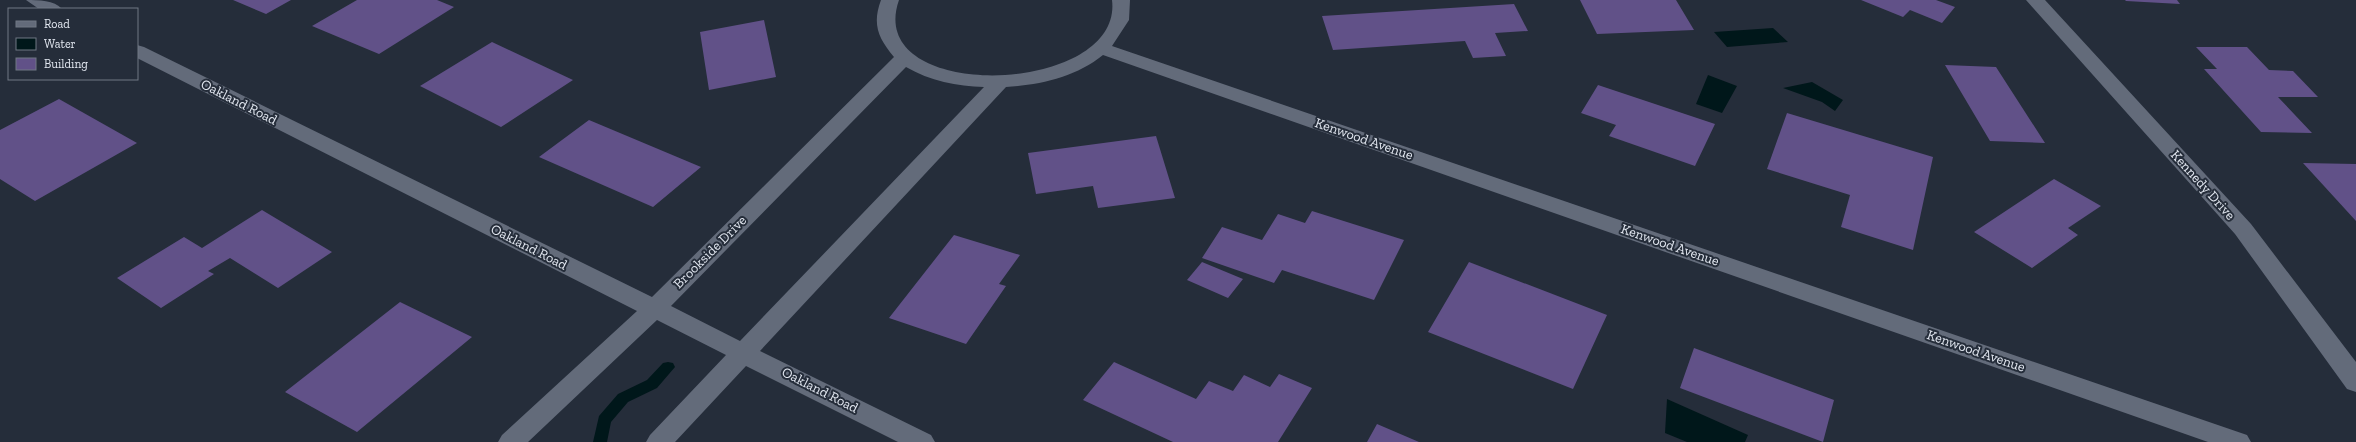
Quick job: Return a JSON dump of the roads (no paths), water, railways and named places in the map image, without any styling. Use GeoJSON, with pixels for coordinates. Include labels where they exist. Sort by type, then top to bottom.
{"type":"FeatureCollection","features":[{"type":"Feature","properties":{"kind":"street"},"geometry":{"type":"LineString","coordinates":[[35,0],[51,8]]}},
{"type":"Feature","properties":{"kind":"street"},"geometry":{"type":"LineString","coordinates":[[890,0],[885,19],[889,39],[905,57],[930,72],[963,80],[1000,82],[1039,77],[1074,65],[1101,48],[1117,29],[1123,9],[1121,0]]}},
{"type":"Feature","properties":{"kind":"street","name":"Kennedy Drive"},"geometry":{"type":"LineString","coordinates":[[2035,0],[2243,229],[2350,371],[2356,382]]}},
{"type":"Feature","properties":{"kind":"street","name":"Kenwood Avenue"},"geometry":{"type":"LineString","coordinates":[[1101,48],[2238,442]]}},
{"type":"Feature","properties":{"kind":"street","name":"Oakland Road"},"geometry":{"type":"LineString","coordinates":[[138,52],[653,310],[744,352],[922,442]]}},
{"type":"Feature","properties":{"kind":"street","name":"Brookside Drive"},"geometry":{"type":"LineString","coordinates":[[511,442],[653,310],[905,57]]}},
{"type":"Feature","properties":{"kind":"street"},"geometry":{"type":"LineString","coordinates":[[659,442],[1000,82]]}},
{"type":"Feature","properties":{"kind":"water"},"geometry":{"type":"Polygon","coordinates":[[[1773,28],[1788,42],[1727,47],[1714,32],[1773,28]]]}},
{"type":"Feature","properties":{"kind":"water"},"geometry":{"type":"Polygon","coordinates":[[[1708,75],[1737,86],[1722,113],[1696,104],[1708,75]]]}},
{"type":"Feature","properties":{"kind":"water"},"geometry":{"type":"Polygon","coordinates":[[[1812,82],[1843,100],[1835,111],[1822,102],[1783,88],[1812,82]]]}},
{"type":"Feature","properties":{"kind":"water"},"geometry":{"type":"Polygon","coordinates":[[[1667,399],[1748,435],[1745,442],[1687,442],[1665,433],[1667,399]]]}},
{"type":"Feature","properties":{"kind":"waterway"},"geometry":{"type":"LineString","coordinates":[[600,442],[604,420],[623,398],[652,384],[668,367]]}}]}
